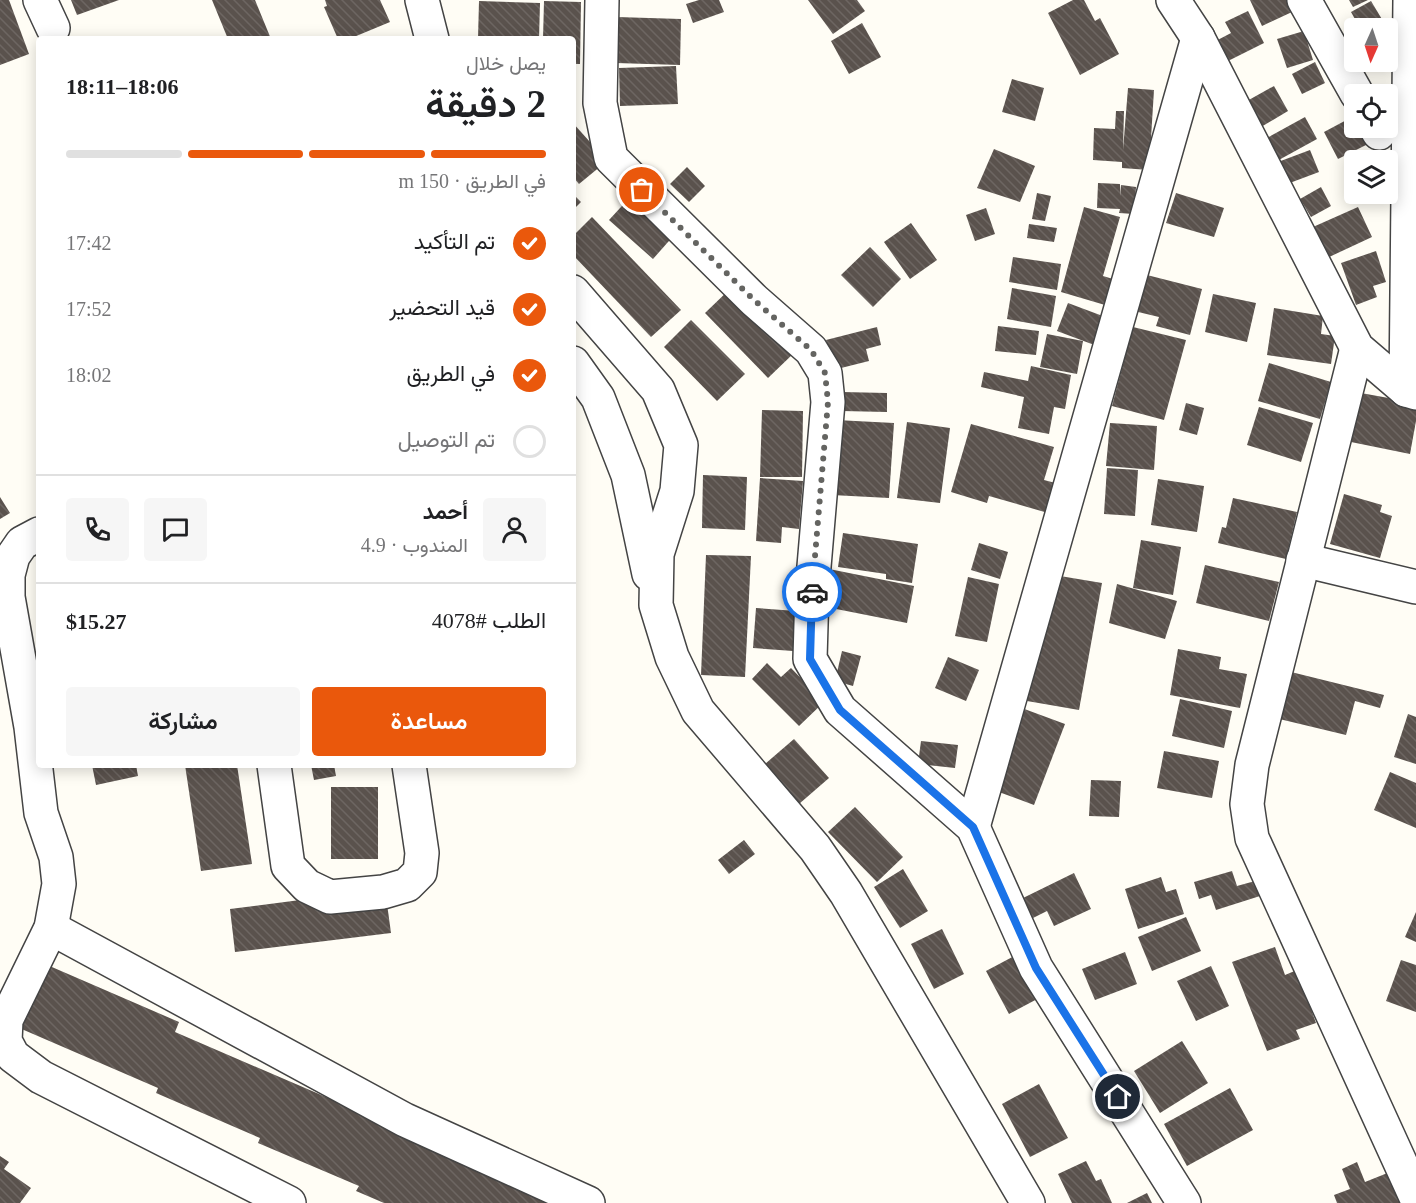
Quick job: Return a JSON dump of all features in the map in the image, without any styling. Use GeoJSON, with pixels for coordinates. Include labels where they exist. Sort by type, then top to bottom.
{"type":"FeatureCollection","features":[{"type":"Feature","properties":{"kind":"street"},"geometry":{"type":"LineString","coordinates":[[422,0],[431,36]]}},
{"type":"Feature","properties":{"kind":"street"},"geometry":{"type":"LineString","coordinates":[[603,0],[600,103],[611,158],[754,300],[811,350],[825,373],[828,402],[812,591],[810,659],[840,710],[973,827],[1036,968],[1184,1203]]}},
{"type":"Feature","properties":{"kind":"street"},"geometry":{"type":"LineString","coordinates":[[1173,0],[1198,38],[1356,348],[1411,392]]}},
{"type":"Feature","properties":{"kind":"street"},"geometry":{"type":"LineString","coordinates":[[1304,0],[1351,84]]}},
{"type":"Feature","properties":{"kind":"street"},"geometry":{"type":"LineString","coordinates":[[1410,0],[1411,392]]}},
{"type":"Feature","properties":{"kind":"street"},"geometry":{"type":"LineString","coordinates":[[973,827],[1198,38]]}},
{"type":"Feature","properties":{"kind":"street"},"geometry":{"type":"LineString","coordinates":[[576,295],[658,390],[681,445],[677,491],[657,554],[656,605]]}},
{"type":"Feature","properties":{"kind":"street"},"geometry":{"type":"LineString","coordinates":[[1356,348],[1252,765],[1247,804],[1252,838],[1416,1197]]}},
{"type":"Feature","properties":{"kind":"street"},"geometry":{"type":"LineString","coordinates":[[576,367],[598,398],[628,475],[656,605],[672,657],[698,711],[815,848],[846,893],[1028,1203]]}},
{"type":"Feature","properties":{"kind":"street"},"geometry":{"type":"LineString","coordinates":[[36,536],[22,543],[13,556],[8,575],[8,597],[28,709],[41,813],[56,857],[59,884],[51,928],[6,1020],[5,1041],[13,1056],[41,1077],[289,1203]]}},
{"type":"Feature","properties":{"kind":"street"},"geometry":{"type":"LineString","coordinates":[[1304,560],[1416,587]]}},
{"type":"Feature","properties":{"kind":"street"},"geometry":{"type":"LineString","coordinates":[[274,768],[288,866],[307,886],[330,897],[383,892],[407,885],[420,872],[422,853],[409,768]]}},
{"type":"Feature","properties":{"kind":"street"},"geometry":{"type":"LineString","coordinates":[[51,928],[405,1120],[588,1203]]}},
{"type":"Feature","properties":{"kind":"building"},"geometry":{"type":"Polygon","coordinates":[[[0,0],[9,0],[29,54],[0,65],[0,0]]]}},
{"type":"Feature","properties":{"kind":"building"},"geometry":{"type":"Polygon","coordinates":[[[71,0],[119,0],[77,15],[71,0]]]}},
{"type":"Feature","properties":{"kind":"building"},"geometry":{"type":"Polygon","coordinates":[[[212,0],[255,0],[270,36],[227,36],[212,0]]]}},
{"type":"Feature","properties":{"kind":"building"},"geometry":{"type":"Polygon","coordinates":[[[325,0],[380,0],[390,22],[356,36],[337,36],[324,7],[327,6],[325,0]]]}},
{"type":"Feature","properties":{"kind":"building"},"geometry":{"type":"Polygon","coordinates":[[[699,0],[719,0],[724,12],[693,23],[686,4],[699,0]]]}},
{"type":"Feature","properties":{"kind":"building"},"geometry":{"type":"Polygon","coordinates":[[[808,0],[857,0],[865,11],[833,34],[808,0]]]}},
{"type":"Feature","properties":{"kind":"building"},"geometry":{"type":"Polygon","coordinates":[[[1073,0],[1084,0],[1095,21],[1100,18],[1119,54],[1080,75],[1048,13],[1073,0]]]}},
{"type":"Feature","properties":{"kind":"building"},"geometry":{"type":"Polygon","coordinates":[[[1250,0],[1287,0],[1292,12],[1262,26],[1250,0]]]}},
{"type":"Feature","properties":{"kind":"building"},"geometry":{"type":"Polygon","coordinates":[[[1349,0],[1368,0],[1353,7],[1349,0]]]}},
{"type":"Feature","properties":{"kind":"building"},"geometry":{"type":"Polygon","coordinates":[[[479,1],[540,3],[539,36],[478,36],[479,1]]]}},
{"type":"Feature","properties":{"kind":"building"},"geometry":{"type":"Polygon","coordinates":[[[544,1],[581,2],[580,64],[576,64],[576,36],[543,36],[544,1]]]}},
{"type":"Feature","properties":{"kind":"building"},"geometry":{"type":"Polygon","coordinates":[[[1371,1],[1381,18],[1354,18],[1351,12],[1371,1]]]}},
{"type":"Feature","properties":{"kind":"building"},"geometry":{"type":"Polygon","coordinates":[[[1248,11],[1264,43],[1220,65],[1210,44],[1231,33],[1225,22],[1248,11]]]}},
{"type":"Feature","properties":{"kind":"building"},"geometry":{"type":"Polygon","coordinates":[[[617,17],[681,19],[680,65],[616,63],[617,17]]]}},
{"type":"Feature","properties":{"kind":"building"},"geometry":{"type":"Polygon","coordinates":[[[862,23],[881,57],[849,74],[831,41],[862,23]]]}},
{"type":"Feature","properties":{"kind":"building"},"geometry":{"type":"Polygon","coordinates":[[[1304,31],[1313,60],[1287,68],[1277,39],[1304,31]]]}},
{"type":"Feature","properties":{"kind":"building"},"geometry":{"type":"Polygon","coordinates":[[[1315,62],[1325,83],[1302,94],[1292,74],[1315,62]]]}},
{"type":"Feature","properties":{"kind":"building"},"geometry":{"type":"Polygon","coordinates":[[[676,66],[678,104],[620,106],[619,68],[676,66]]]}},
{"type":"Feature","properties":{"kind":"building"},"geometry":{"type":"Polygon","coordinates":[[[1012,79],[1044,88],[1035,121],[1002,112],[1012,79]]]}},
{"type":"Feature","properties":{"kind":"building"},"geometry":{"type":"Polygon","coordinates":[[[1274,86],[1288,111],[1261,127],[1247,101],[1274,86]]]}},
{"type":"Feature","properties":{"kind":"building"},"geometry":{"type":"Polygon","coordinates":[[[1128,88],[1154,90],[1149,170],[1122,168],[1122,162],[1093,160],[1094,128],[1115,129],[1116,111],[1124,111],[1123,150],[1128,88]]]}},
{"type":"Feature","properties":{"kind":"building"},"geometry":{"type":"Polygon","coordinates":[[[1305,117],[1317,139],[1277,161],[1265,139],[1305,117]]]}},
{"type":"Feature","properties":{"kind":"building"},"geometry":{"type":"Polygon","coordinates":[[[1344,121],[1344,138],[1367,138],[1370,143],[1356,150],[1344,150],[1344,156],[1338,159],[1324,132],[1344,121]]]}},
{"type":"Feature","properties":{"kind":"building"},"geometry":{"type":"Polygon","coordinates":[[[576,126],[607,161],[579,184],[576,180],[576,126]]]}},
{"type":"Feature","properties":{"kind":"building"},"geometry":{"type":"Polygon","coordinates":[[[994,149],[1035,166],[1020,202],[977,188],[994,149]]]}},
{"type":"Feature","properties":{"kind":"building"},"geometry":{"type":"Polygon","coordinates":[[[1310,150],[1319,172],[1287,184],[1278,162],[1310,150]]]}},
{"type":"Feature","properties":{"kind":"building"},"geometry":{"type":"Polygon","coordinates":[[[687,167],[705,186],[689,202],[670,184],[687,167]]]}},
{"type":"Feature","properties":{"kind":"building"},"geometry":{"type":"Polygon","coordinates":[[[1098,183],[1120,184],[1120,196],[1121,185],[1136,187],[1134,214],[1119,213],[1120,209],[1097,208],[1098,183]]]}},
{"type":"Feature","properties":{"kind":"building"},"geometry":{"type":"Polygon","coordinates":[[[1321,187],[1331,206],[1311,217],[1300,199],[1321,187]]]}},
{"type":"Feature","properties":{"kind":"building"},"geometry":{"type":"Polygon","coordinates":[[[1037,193],[1051,196],[1045,221],[1032,219],[1037,193]]]}},
{"type":"Feature","properties":{"kind":"building"},"geometry":{"type":"Polygon","coordinates":[[[1176,193],[1224,208],[1214,237],[1166,223],[1176,193]]]}},
{"type":"Feature","properties":{"kind":"building"},"geometry":{"type":"Polygon","coordinates":[[[633,194],[676,233],[653,259],[609,220],[633,194]]]}},
{"type":"Feature","properties":{"kind":"building"},"geometry":{"type":"Polygon","coordinates":[[[576,197],[581,202],[576,207],[576,197]]]}},
{"type":"Feature","properties":{"kind":"building"},"geometry":{"type":"Polygon","coordinates":[[[1084,207],[1120,217],[1103,276],[1113,279],[1105,305],[1061,292],[1084,207]]]}},
{"type":"Feature","properties":{"kind":"building"},"geometry":{"type":"Polygon","coordinates":[[[1358,207],[1372,237],[1327,258],[1313,227],[1358,207]]]}},
{"type":"Feature","properties":{"kind":"building"},"geometry":{"type":"Polygon","coordinates":[[[986,208],[995,234],[975,241],[966,215],[986,208]]]}},
{"type":"Feature","properties":{"kind":"building"},"geometry":{"type":"Polygon","coordinates":[[[592,217],[681,310],[651,337],[576,258],[576,233],[592,217]]]}},
{"type":"Feature","properties":{"kind":"building"},"geometry":{"type":"Polygon","coordinates":[[[911,223],[937,260],[910,279],[884,242],[911,223]]]}},
{"type":"Feature","properties":{"kind":"building"},"geometry":{"type":"Polygon","coordinates":[[[1029,224],[1057,228],[1054,242],[1027,238],[1029,224]]]}},
{"type":"Feature","properties":{"kind":"building"},"geometry":{"type":"Polygon","coordinates":[[[870,247],[901,279],[873,307],[841,275],[870,247]]]}},
{"type":"Feature","properties":{"kind":"building"},"geometry":{"type":"Polygon","coordinates":[[[1376,251],[1386,282],[1373,286],[1377,297],[1356,305],[1341,263],[1376,251]]]}},
{"type":"Feature","properties":{"kind":"building"},"geometry":{"type":"Polygon","coordinates":[[[1013,257],[1061,264],[1057,290],[1009,282],[1013,257]]]}},
{"type":"Feature","properties":{"kind":"building"},"geometry":{"type":"Polygon","coordinates":[[[1143,274],[1202,289],[1190,335],[1156,326],[1159,317],[1134,311],[1143,274]]]}},
{"type":"Feature","properties":{"kind":"building"},"geometry":{"type":"Polygon","coordinates":[[[732,287],[794,353],[768,378],[705,313],[732,287]]]}},
{"type":"Feature","properties":{"kind":"building"},"geometry":{"type":"Polygon","coordinates":[[[1012,288],[1056,296],[1051,327],[1007,319],[1012,288]]]}},
{"type":"Feature","properties":{"kind":"building"},"geometry":{"type":"Polygon","coordinates":[[[1213,294],[1256,303],[1247,342],[1205,332],[1213,294]]]}},
{"type":"Feature","properties":{"kind":"building"},"geometry":{"type":"Polygon","coordinates":[[[1068,303],[1108,318],[1097,346],[1057,331],[1068,303]]]}},
{"type":"Feature","properties":{"kind":"building"},"geometry":{"type":"Polygon","coordinates":[[[1274,308],[1323,316],[1321,334],[1335,336],[1331,364],[1267,355],[1274,308]]]}},
{"type":"Feature","properties":{"kind":"building"},"geometry":{"type":"Polygon","coordinates":[[[691,320],[745,374],[717,401],[664,347],[691,320]]]}},
{"type":"Feature","properties":{"kind":"building"},"geometry":{"type":"Polygon","coordinates":[[[998,326],[1039,331],[1036,355],[995,351],[998,326]]]}},
{"type":"Feature","properties":{"kind":"building"},"geometry":{"type":"Polygon","coordinates":[[[877,327],[881,345],[866,349],[869,361],[833,370],[826,340],[877,327]]]}},
{"type":"Feature","properties":{"kind":"building"},"geometry":{"type":"Polygon","coordinates":[[[1133,327],[1186,340],[1164,420],[1112,406],[1133,327]]]}},
{"type":"Feature","properties":{"kind":"building"},"geometry":{"type":"Polygon","coordinates":[[[1047,334],[1083,341],[1077,374],[1040,367],[1047,334]]]}},
{"type":"Feature","properties":{"kind":"building"},"geometry":{"type":"Polygon","coordinates":[[[1269,363],[1331,382],[1320,419],[1258,401],[1269,363]]]}},
{"type":"Feature","properties":{"kind":"building"},"geometry":{"type":"Polygon","coordinates":[[[1031,366],[1071,375],[1065,409],[1054,407],[1049,434],[1018,428],[1024,397],[981,387],[984,372],[1028,381],[1031,366]]]}},
{"type":"Feature","properties":{"kind":"building"},"geometry":{"type":"Polygon","coordinates":[[[842,392],[887,393],[887,412],[842,411],[842,392]]]}},
{"type":"Feature","properties":{"kind":"building"},"geometry":{"type":"Polygon","coordinates":[[[1361,393],[1416,403],[1416,421],[1410,454],[1351,442],[1361,393]]]}},
{"type":"Feature","properties":{"kind":"building"},"geometry":{"type":"Polygon","coordinates":[[[1186,403],[1204,408],[1197,435],[1179,430],[1186,403]]]}},
{"type":"Feature","properties":{"kind":"building"},"geometry":{"type":"Polygon","coordinates":[[[1259,407],[1313,423],[1301,462],[1247,445],[1259,407]]]}},
{"type":"Feature","properties":{"kind":"building"},"geometry":{"type":"Polygon","coordinates":[[[762,410],[803,411],[802,477],[760,477],[762,410]]]}},
{"type":"Feature","properties":{"kind":"building"},"geometry":{"type":"Polygon","coordinates":[[[836,420],[894,423],[889,498],[832,495],[836,420]]]}},
{"type":"Feature","properties":{"kind":"building"},"geometry":{"type":"Polygon","coordinates":[[[907,422],[950,428],[940,503],[897,498],[907,422]]]}},
{"type":"Feature","properties":{"kind":"building"},"geometry":{"type":"Polygon","coordinates":[[[1110,423],[1157,426],[1154,470],[1106,466],[1110,423]]]}},
{"type":"Feature","properties":{"kind":"building"},"geometry":{"type":"Polygon","coordinates":[[[971,424],[1054,447],[1044,480],[1063,485],[1055,515],[989,496],[987,503],[951,492],[971,424]]]}},
{"type":"Feature","properties":{"kind":"building"},"geometry":{"type":"Polygon","coordinates":[[[1107,468],[1138,470],[1135,516],[1104,514],[1107,468]]]}},
{"type":"Feature","properties":{"kind":"building"},"geometry":{"type":"Polygon","coordinates":[[[703,475],[747,477],[745,530],[702,528],[703,475]]]}},
{"type":"Feature","properties":{"kind":"building"},"geometry":{"type":"Polygon","coordinates":[[[760,478],[803,481],[799,529],[782,527],[781,543],[756,541],[760,478]]]}},
{"type":"Feature","properties":{"kind":"building"},"geometry":{"type":"Polygon","coordinates":[[[1158,479],[1204,486],[1197,532],[1151,525],[1158,479]]]}},
{"type":"Feature","properties":{"kind":"building"},"geometry":{"type":"Polygon","coordinates":[[[1344,494],[1382,505],[1380,512],[1392,516],[1380,558],[1330,544],[1344,494]]]}},
{"type":"Feature","properties":{"kind":"building"},"geometry":{"type":"Polygon","coordinates":[[[0,497],[10,513],[0,519],[0,497]]]}},
{"type":"Feature","properties":{"kind":"building"},"geometry":{"type":"Polygon","coordinates":[[[1233,498],[1297,512],[1286,559],[1218,543],[1222,527],[1226,528],[1233,498]]]}},
{"type":"Feature","properties":{"kind":"building"},"geometry":{"type":"Polygon","coordinates":[[[843,533],[918,544],[912,583],[886,579],[886,574],[838,567],[843,533]]]}},
{"type":"Feature","properties":{"kind":"building"},"geometry":{"type":"Polygon","coordinates":[[[1141,540],[1181,547],[1173,595],[1133,588],[1141,540]]]}},
{"type":"Feature","properties":{"kind":"building"},"geometry":{"type":"Polygon","coordinates":[[[979,543],[1008,552],[1000,579],[971,570],[979,543]]]}},
{"type":"Feature","properties":{"kind":"building"},"geometry":{"type":"Polygon","coordinates":[[[706,555],[751,556],[745,677],[701,675],[706,555]]]}},
{"type":"Feature","properties":{"kind":"building"},"geometry":{"type":"Polygon","coordinates":[[[1205,565],[1279,582],[1269,621],[1196,603],[1205,565]]]}},
{"type":"Feature","properties":{"kind":"building"},"geometry":{"type":"Polygon","coordinates":[[[829,569],[914,586],[907,623],[821,606],[829,569]]]}},
{"type":"Feature","properties":{"kind":"building"},"geometry":{"type":"Polygon","coordinates":[[[1048,574],[1102,583],[1079,710],[1027,701],[1048,574]]]}},
{"type":"Feature","properties":{"kind":"building"},"geometry":{"type":"Polygon","coordinates":[[[968,577],[999,584],[987,642],[955,636],[968,577]]]}},
{"type":"Feature","properties":{"kind":"building"},"geometry":{"type":"Polygon","coordinates":[[[1117,584],[1177,601],[1165,639],[1109,623],[1117,584]]]}},
{"type":"Feature","properties":{"kind":"building"},"geometry":{"type":"Polygon","coordinates":[[[756,608],[796,611],[793,651],[753,648],[756,608]]]}},
{"type":"Feature","properties":{"kind":"building"},"geometry":{"type":"Polygon","coordinates":[[[1178,649],[1221,657],[1219,669],[1247,674],[1240,708],[1170,695],[1178,649]]]}},
{"type":"Feature","properties":{"kind":"building"},"geometry":{"type":"Polygon","coordinates":[[[842,651],[861,656],[853,686],[835,681],[842,651]]]}},
{"type":"Feature","properties":{"kind":"building"},"geometry":{"type":"Polygon","coordinates":[[[948,657],[979,670],[966,701],[935,688],[948,657]]]}},
{"type":"Feature","properties":{"kind":"building"},"geometry":{"type":"Polygon","coordinates":[[[767,663],[781,677],[791,668],[824,702],[799,726],[752,679],[767,663]]]}},
{"type":"Feature","properties":{"kind":"building"},"geometry":{"type":"Polygon","coordinates":[[[1283,670],[1384,695],[1380,708],[1355,701],[1346,735],[1271,717],[1283,670]]]}},
{"type":"Feature","properties":{"kind":"building"},"geometry":{"type":"Polygon","coordinates":[[[1180,699],[1232,711],[1224,748],[1172,736],[1180,699]]]}},
{"type":"Feature","properties":{"kind":"building"},"geometry":{"type":"Polygon","coordinates":[[[1019,707],[1065,724],[1034,805],[988,788],[1019,707]]]}},
{"type":"Feature","properties":{"kind":"building"},"geometry":{"type":"Polygon","coordinates":[[[1408,714],[1416,717],[1416,764],[1394,757],[1408,714]]]}},
{"type":"Feature","properties":{"kind":"building"},"geometry":{"type":"Polygon","coordinates":[[[794,739],[829,778],[799,804],[765,764],[794,739]]]}},
{"type":"Feature","properties":{"kind":"building"},"geometry":{"type":"Polygon","coordinates":[[[921,741],[958,745],[955,768],[918,764],[921,741]]]}},
{"type":"Feature","properties":{"kind":"building"},"geometry":{"type":"Polygon","coordinates":[[[1164,751],[1219,761],[1212,798],[1157,788],[1164,751]]]}},
{"type":"Feature","properties":{"kind":"building"},"geometry":{"type":"Polygon","coordinates":[[[93,768],[137,768],[138,776],[96,785],[93,768]]]}},
{"type":"Feature","properties":{"kind":"building"},"geometry":{"type":"Polygon","coordinates":[[[185,768],[237,768],[252,864],[201,871],[185,768]]]}},
{"type":"Feature","properties":{"kind":"building"},"geometry":{"type":"Polygon","coordinates":[[[312,768],[335,768],[336,776],[314,780],[312,768]]]}},
{"type":"Feature","properties":{"kind":"building"},"geometry":{"type":"Polygon","coordinates":[[[1390,772],[1416,783],[1416,828],[1374,810],[1390,772]]]}},
{"type":"Feature","properties":{"kind":"building"},"geometry":{"type":"Polygon","coordinates":[[[1091,780],[1121,781],[1119,817],[1089,816],[1091,780]]]}},
{"type":"Feature","properties":{"kind":"building"},"geometry":{"type":"Polygon","coordinates":[[[331,787],[378,787],[378,859],[331,859],[331,787]]]}},
{"type":"Feature","properties":{"kind":"building"},"geometry":{"type":"Polygon","coordinates":[[[855,807],[903,857],[877,882],[828,832],[855,807]]]}},
{"type":"Feature","properties":{"kind":"building"},"geometry":{"type":"Polygon","coordinates":[[[744,840],[755,854],[729,874],[718,860],[744,840]]]}},
{"type":"Feature","properties":{"kind":"building"},"geometry":{"type":"Polygon","coordinates":[[[903,869],[928,911],[900,928],[874,887],[903,869]]]}},
{"type":"Feature","properties":{"kind":"building"},"geometry":{"type":"Polygon","coordinates":[[[1232,871],[1237,886],[1255,881],[1260,896],[1216,910],[1211,895],[1199,899],[1194,882],[1232,871]]]}},
{"type":"Feature","properties":{"kind":"building"},"geometry":{"type":"Polygon","coordinates":[[[1074,873],[1091,909],[1054,926],[1047,911],[1031,919],[1021,899],[1074,873]]]}},
{"type":"Feature","properties":{"kind":"building"},"geometry":{"type":"Polygon","coordinates":[[[1161,877],[1166,892],[1176,889],[1184,914],[1138,929],[1125,889],[1161,877]]]}},
{"type":"Feature","properties":{"kind":"building"},"geometry":{"type":"Polygon","coordinates":[[[385,889],[391,933],[235,952],[230,909],[385,889]]]}},
{"type":"Feature","properties":{"kind":"building"},"geometry":{"type":"Polygon","coordinates":[[[1416,912],[1416,942],[1405,937],[1416,912]]]}},
{"type":"Feature","properties":{"kind":"building"},"geometry":{"type":"Polygon","coordinates":[[[1186,917],[1201,951],[1152,971],[1138,937],[1186,917]]]}},
{"type":"Feature","properties":{"kind":"building"},"geometry":{"type":"Polygon","coordinates":[[[942,929],[964,974],[934,989],[911,944],[942,929]]]}},
{"type":"Feature","properties":{"kind":"building"},"geometry":{"type":"Polygon","coordinates":[[[1275,947],[1285,975],[1297,970],[1316,1023],[1296,1030],[1300,1039],[1267,1051],[1232,962],[1275,947]]]}},
{"type":"Feature","properties":{"kind":"building"},"geometry":{"type":"Polygon","coordinates":[[[1125,952],[1137,984],[1095,1000],[1082,969],[1125,952]]]}},
{"type":"Feature","properties":{"kind":"building"},"geometry":{"type":"Polygon","coordinates":[[[1018,954],[1041,997],[1009,1014],[986,971],[1018,954]]]}},
{"type":"Feature","properties":{"kind":"building"},"geometry":{"type":"Polygon","coordinates":[[[1401,960],[1416,965],[1416,1012],[1386,1001],[1401,960]]]}},
{"type":"Feature","properties":{"kind":"building"},"geometry":{"type":"Polygon","coordinates":[[[38,961],[179,1022],[175,1032],[551,1194],[547,1203],[384,1203],[356,1191],[359,1186],[258,1143],[260,1138],[156,1093],[158,1088],[10,1024],[38,961]]]}},
{"type":"Feature","properties":{"kind":"building"},"geometry":{"type":"Polygon","coordinates":[[[1211,966],[1229,1006],[1196,1021],[1177,981],[1211,966]]]}},
{"type":"Feature","properties":{"kind":"building"},"geometry":{"type":"Polygon","coordinates":[[[1182,1041],[1208,1083],[1160,1113],[1134,1071],[1182,1041]]]}},
{"type":"Feature","properties":{"kind":"building"},"geometry":{"type":"Polygon","coordinates":[[[1039,1084],[1068,1138],[1030,1157],[1002,1104],[1039,1084]]]}},
{"type":"Feature","properties":{"kind":"building"},"geometry":{"type":"Polygon","coordinates":[[[1230,1088],[1253,1130],[1187,1166],[1164,1124],[1230,1088]]]}},
{"type":"Feature","properties":{"kind":"building"},"geometry":{"type":"Polygon","coordinates":[[[0,1156],[9,1162],[4,1169],[31,1188],[20,1203],[0,1203],[0,1156]]]}},
{"type":"Feature","properties":{"kind":"building"},"geometry":{"type":"Polygon","coordinates":[[[1086,1161],[1096,1181],[1101,1179],[1112,1203],[1072,1203],[1058,1174],[1086,1161]]]}},
{"type":"Feature","properties":{"kind":"building"},"geometry":{"type":"Polygon","coordinates":[[[1357,1162],[1365,1182],[1390,1172],[1403,1203],[1337,1203],[1334,1195],[1350,1189],[1342,1169],[1357,1162]]]}},
{"type":"Feature","properties":{"kind":"building"},"geometry":{"type":"Polygon","coordinates":[[[1147,1193],[1152,1203],[1127,1203],[1147,1193]]]}},
{"type":"Feature","properties":{"kind":"way so far"},"geometry":{"type":"LineString","coordinates":[[642,190],[754,300],[811,350],[825,373],[828,402],[812,592]]}},
{"type":"Feature","properties":{"kind":"route"},"geometry":{"type":"LineString","coordinates":[[812,592],[810,659],[840,710],[880,748],[973,827],[1036,968],[1118,1097]]}}]}
